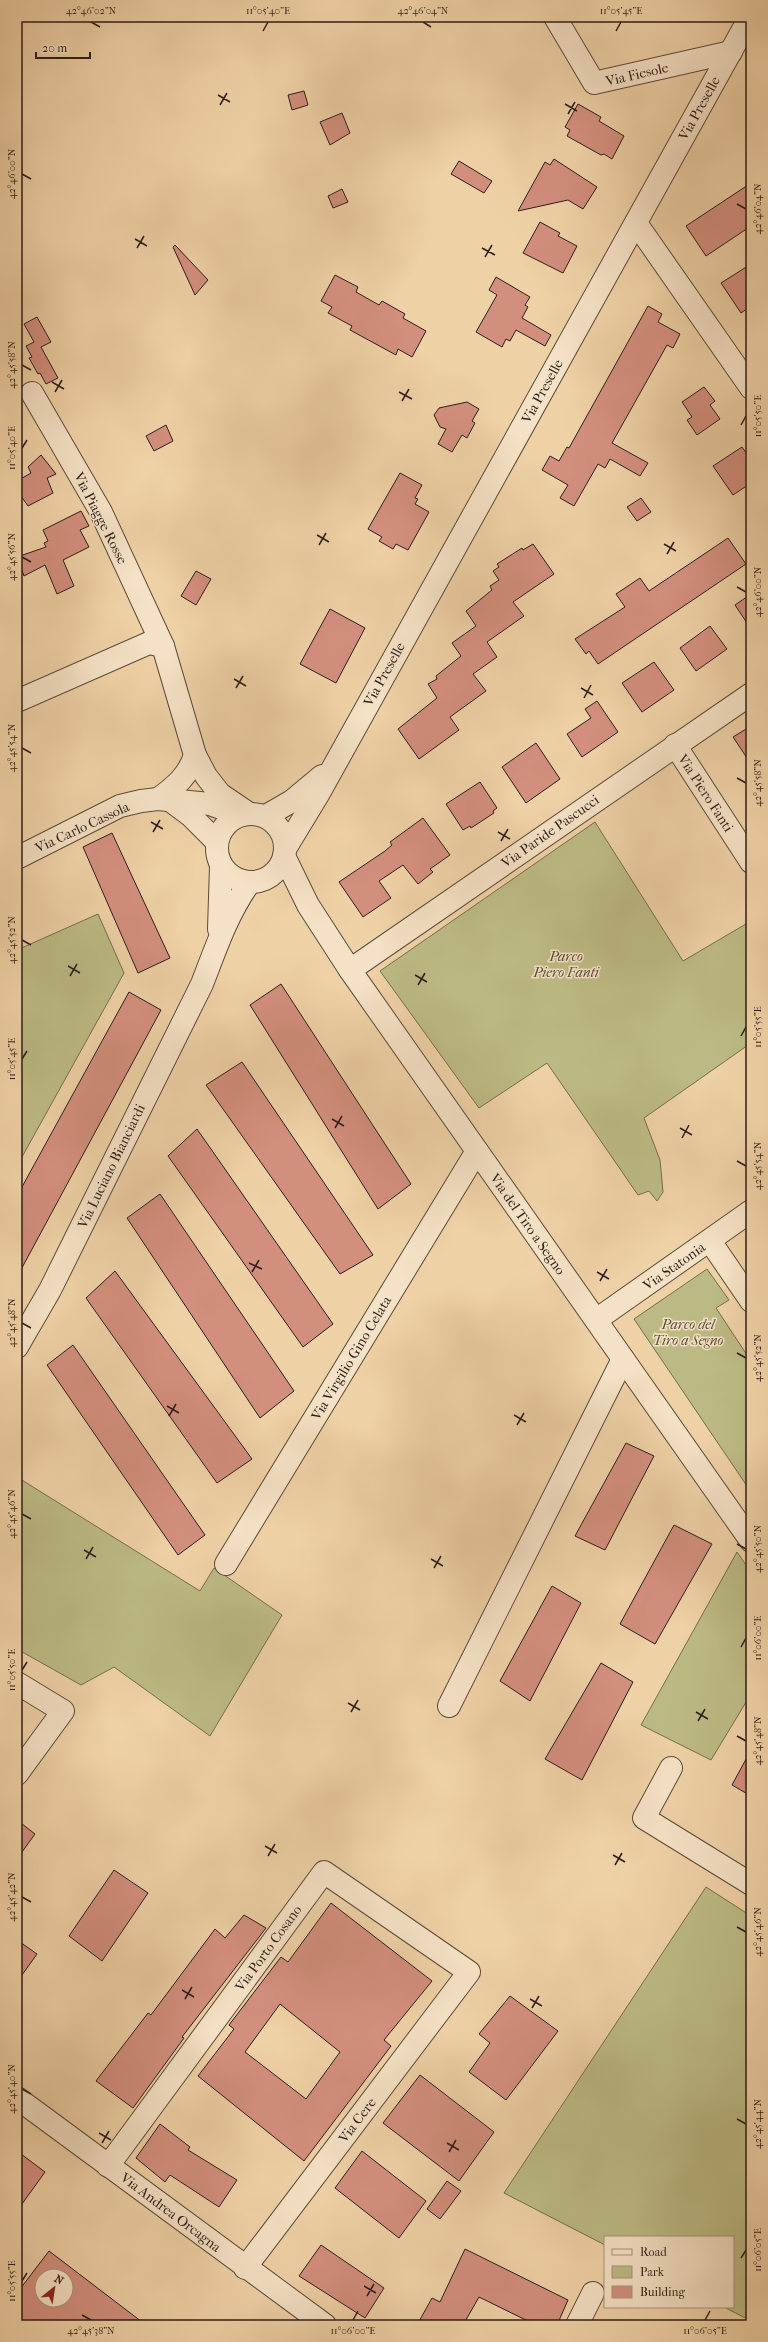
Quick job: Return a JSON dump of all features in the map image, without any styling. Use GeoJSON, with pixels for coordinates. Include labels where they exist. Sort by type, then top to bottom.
{"type":"FeatureCollection","features":[{"type":"Feature","properties":{"kind":"street","name":"Via Fiesole"},"geometry":{"type":"LineString","coordinates":[[555,17],[594,83],[730,52]]}},
{"type":"Feature","properties":{"kind":"street","name":"Via Preselle"},"geometry":{"type":"LineString","coordinates":[[285,852],[750,17]]}},
{"type":"Feature","properties":{"kind":"street"},"geometry":{"type":"LineString","coordinates":[[636,223],[751,388]]}},
{"type":"Feature","properties":{"kind":"street","name":"Via Piagge Rosse"},"geometry":{"type":"LineString","coordinates":[[32,393],[101,512],[163,646],[194,755],[206,776],[220,794],[251,815]]}},
{"type":"Feature","properties":{"kind":"street"},"geometry":{"type":"LineString","coordinates":[[17,702],[149,643],[163,646]]}},
{"type":"Feature","properties":{"kind":"street","name":"Via Paride Pascucci"},"geometry":{"type":"LineString","coordinates":[[350,970],[751,694]]}},
{"type":"Feature","properties":{"kind":"street","name":"Via Piero Fanti"},"geometry":{"type":"LineString","coordinates":[[675,745],[751,862]]}},
{"type":"Feature","properties":{"kind":"street"},"geometry":{"type":"LineString","coordinates":[[194,755],[187,773],[171,790],[165,800],[191,816],[217,842]]}},
{"type":"Feature","properties":{"kind":"street","name":"Via Preselle"},"geometry":{"type":"LineString","coordinates":[[251,815],[292,801],[333,766]]}},
{"type":"Feature","properties":{"kind":"street","name":"Via Carlo Cassola"},"geometry":{"type":"LineString","coordinates":[[17,858],[120,806],[165,800],[222,807],[251,815]]}},
{"type":"Feature","properties":{"kind":"street"},"geometry":{"type":"LineString","coordinates":[[218,938],[221,917],[221,866],[216,850],[217,842],[224,825],[251,815],[280,830],[285,852],[280,866],[272,875],[256,881],[239,880],[229,874],[221,866]]}},
{"type":"Feature","properties":{"kind":"street","name":"Via del Tiro a Segno"},"geometry":{"type":"LineString","coordinates":[[285,852],[308,905],[350,970],[751,1541]]}},
{"type":"Feature","properties":{"kind":"street"},"geometry":{"type":"LineString","coordinates":[[218,938],[234,908],[256,881]]}},
{"type":"Feature","properties":{"kind":"street","name":"Via del Tiro a Segno"},"geometry":{"type":"LineString","coordinates":[[256,881],[293,894],[308,905]]}},
{"type":"Feature","properties":{"kind":"street","name":"Via Luciano Bianciardi"},"geometry":{"type":"LineString","coordinates":[[17,1347],[50,1290],[202,984],[218,938]]}},
{"type":"Feature","properties":{"kind":"street","name":"Via Virgilio Gino Celata"},"geometry":{"type":"LineString","coordinates":[[226,1564],[477,1151]]}},
{"type":"Feature","properties":{"kind":"street","name":"Via Statonia"},"geometry":{"type":"LineString","coordinates":[[596,1320],[751,1211]]}},
{"type":"Feature","properties":{"kind":"street"},"geometry":{"type":"LineString","coordinates":[[710,1241],[751,1301]]}},
{"type":"Feature","properties":{"kind":"street"},"geometry":{"type":"LineString","coordinates":[[449,1706],[623,1359]]}},
{"type":"Feature","properties":{"kind":"street"},"geometry":{"type":"LineString","coordinates":[[17,1683],[63,1711],[17,1774]]}},
{"type":"Feature","properties":{"kind":"street"},"geometry":{"type":"LineString","coordinates":[[671,1768],[644,1818],[751,1884]]}},
{"type":"Feature","properties":{"kind":"street","name":"Via Porto Cosano"},"geometry":{"type":"LineString","coordinates":[[108,2166],[324,1872],[469,1972]]}},
{"type":"Feature","properties":{"kind":"street","name":"Via Cere"},"geometry":{"type":"LineString","coordinates":[[245,2268],[469,1972]]}},
{"type":"Feature","properties":{"kind":"street","name":"Via Andrea Orcagna"},"geometry":{"type":"LineString","coordinates":[[17,2098],[245,2268],[325,2325]]}},
{"type":"Feature","properties":{"kind":"street"},"geometry":{"type":"LineString","coordinates":[[577,2325],[593,2293]]}},
{"type":"Feature","properties":{"kind":"green space","name":"Parco Piero Fanti"},"geometry":{"type":"Polygon","coordinates":[[[595,822],[683,961],[751,921],[751,1043],[644,1118],[660,1160],[663,1192],[657,1201],[649,1191],[638,1195],[547,1063],[479,1108],[380,971],[595,822]]]}},
{"type":"Feature","properties":{"kind":"green space"},"geometry":{"type":"Polygon","coordinates":[[[98,914],[124,973],[17,1166],[17,950],[98,914]]]}},
{"type":"Feature","properties":{"kind":"green space","name":"Parco del Tiro a Segno"},"geometry":{"type":"Polygon","coordinates":[[[707,1269],[729,1300],[716,1308],[751,1361],[751,1492],[634,1319],[707,1269]]]}},
{"type":"Feature","properties":{"kind":"green space"},"geometry":{"type":"Polygon","coordinates":[[[17,1477],[200,1591],[214,1568],[282,1615],[210,1736],[114,1667],[81,1685],[17,1649],[17,1477]]]}},
{"type":"Feature","properties":{"kind":"green space"},"geometry":{"type":"Polygon","coordinates":[[[737,1552],[751,1572],[751,1694],[711,1760],[641,1725],[737,1552]]]}},
{"type":"Feature","properties":{"kind":"green space"},"geometry":{"type":"Polygon","coordinates":[[[706,1887],[751,1916],[751,2321],[726,2308],[734,2308],[734,2236],[604,2236],[604,2244],[504,2193],[706,1887]]]}},
{"type":"Feature","properties":{"kind":"building"},"geometry":{"type":"Polygon","coordinates":[[[304,91],[308,105],[292,110],[288,95],[304,91]]]}},
{"type":"Feature","properties":{"kind":"building"},"geometry":{"type":"Polygon","coordinates":[[[578,104],[601,117],[599,121],[624,136],[612,159],[604,154],[601,155],[567,136],[570,130],[565,127],[578,104]]]}},
{"type":"Feature","properties":{"kind":"building"},"geometry":{"type":"Polygon","coordinates":[[[342,113],[350,133],[330,145],[320,122],[342,113]]]}},
{"type":"Feature","properties":{"kind":"building"},"geometry":{"type":"Polygon","coordinates":[[[554,159],[597,187],[583,209],[568,200],[518,211],[545,162],[550,165],[554,159]]]}},
{"type":"Feature","properties":{"kind":"building"},"geometry":{"type":"Polygon","coordinates":[[[459,161],[492,181],[484,193],[451,174],[459,161]]]}},
{"type":"Feature","properties":{"kind":"building"},"geometry":{"type":"Polygon","coordinates":[[[751,183],[751,226],[706,256],[686,226],[751,183]]]}},
{"type":"Feature","properties":{"kind":"building"},"geometry":{"type":"Polygon","coordinates":[[[342,189],[348,202],[333,208],[328,196],[342,189]]]}},
{"type":"Feature","properties":{"kind":"building"},"geometry":{"type":"Polygon","coordinates":[[[540,222],[560,233],[558,236],[577,246],[563,273],[523,253],[540,222]]]}},
{"type":"Feature","properties":{"kind":"building"},"geometry":{"type":"Polygon","coordinates":[[[175,245],[208,280],[195,295],[173,247],[175,245]]]}},
{"type":"Feature","properties":{"kind":"building"},"geometry":{"type":"Polygon","coordinates":[[[751,264],[751,306],[741,313],[721,283],[751,264]]]}},
{"type":"Feature","properties":{"kind":"building"},"geometry":{"type":"Polygon","coordinates":[[[335,275],[358,287],[356,292],[379,305],[382,301],[405,314],[403,318],[426,331],[412,357],[398,349],[396,355],[350,330],[352,326],[328,313],[332,307],[321,301],[335,275]]]}},
{"type":"Feature","properties":{"kind":"building"},"geometry":{"type":"Polygon","coordinates":[[[496,277],[530,297],[525,305],[528,307],[522,318],[551,335],[545,346],[516,330],[510,341],[506,339],[502,347],[476,332],[497,295],[489,290],[496,277]]]}},
{"type":"Feature","properties":{"kind":"building"},"geometry":{"type":"Polygon","coordinates":[[[648,306],[662,314],[658,322],[680,334],[673,348],[667,345],[612,443],[648,463],[640,476],[610,459],[605,468],[598,464],[574,506],[560,498],[568,485],[542,470],[550,456],[559,461],[567,447],[569,448],[648,306]]]}},
{"type":"Feature","properties":{"kind":"building"},"geometry":{"type":"Polygon","coordinates":[[[37,317],[51,342],[41,347],[58,378],[46,384],[40,373],[38,374],[29,358],[32,357],[26,346],[34,342],[24,324],[37,317]]]}},
{"type":"Feature","properties":{"kind":"building"},"geometry":{"type":"Polygon","coordinates":[[[704,387],[715,401],[710,405],[720,419],[697,435],[687,420],[692,417],[682,402],[704,387]]]}},
{"type":"Feature","properties":{"kind":"building"},"geometry":{"type":"Polygon","coordinates":[[[467,402],[479,409],[472,421],[475,423],[467,438],[462,435],[452,452],[438,444],[446,429],[440,427],[434,415],[439,408],[467,402]]]}},
{"type":"Feature","properties":{"kind":"building"},"geometry":{"type":"Polygon","coordinates":[[[166,425],[173,441],[154,451],[146,436],[166,425]]]}},
{"type":"Feature","properties":{"kind":"building"},"geometry":{"type":"Polygon","coordinates":[[[742,447],[751,460],[751,483],[733,495],[713,466],[742,447]]]}},
{"type":"Feature","properties":{"kind":"building"},"geometry":{"type":"Polygon","coordinates":[[[41,455],[56,474],[47,478],[53,493],[28,506],[18,492],[17,481],[31,473],[28,467],[41,455]]]}},
{"type":"Feature","properties":{"kind":"building"},"geometry":{"type":"Polygon","coordinates":[[[400,473],[422,485],[415,498],[418,499],[415,504],[429,512],[408,550],[396,544],[393,549],[379,541],[382,537],[368,529],[400,473]]]}},
{"type":"Feature","properties":{"kind":"building"},"geometry":{"type":"Polygon","coordinates":[[[641,498],[651,512],[637,521],[627,507],[641,498]]]}},
{"type":"Feature","properties":{"kind":"building"},"geometry":{"type":"Polygon","coordinates":[[[81,511],[89,526],[80,530],[89,547],[63,560],[74,586],[57,594],[45,565],[24,576],[17,557],[46,547],[44,543],[48,541],[43,530],[81,511]]]}},
{"type":"Feature","properties":{"kind":"building"},"geometry":{"type":"Polygon","coordinates":[[[728,538],[746,564],[598,664],[589,651],[586,654],[575,639],[625,607],[616,594],[640,578],[649,591],[728,538]]]}},
{"type":"Feature","properties":{"kind":"building"},"geometry":{"type":"Polygon","coordinates":[[[533,544],[554,574],[513,602],[524,616],[487,642],[497,657],[473,674],[486,691],[450,717],[459,730],[419,759],[398,729],[437,698],[428,684],[437,679],[436,676],[461,656],[452,643],[476,626],[466,611],[492,590],[490,586],[499,580],[493,571],[499,567],[497,564],[522,548],[523,550],[533,544]]]}},
{"type":"Feature","properties":{"kind":"building"},"geometry":{"type":"Polygon","coordinates":[[[196,571],[211,579],[196,605],[181,596],[196,571]]]}},
{"type":"Feature","properties":{"kind":"building"},"geometry":{"type":"Polygon","coordinates":[[[751,594],[751,629],[735,605],[751,594]]]}},
{"type":"Feature","properties":{"kind":"building"},"geometry":{"type":"Polygon","coordinates":[[[330,609],[365,628],[336,683],[300,664],[330,609]]]}},
{"type":"Feature","properties":{"kind":"building"},"geometry":{"type":"Polygon","coordinates":[[[710,626],[727,649],[696,671],[680,648],[710,626]]]}},
{"type":"Feature","properties":{"kind":"building"},"geometry":{"type":"Polygon","coordinates":[[[654,662],[674,690],[642,712],[622,683],[654,662]]]}},
{"type":"Feature","properties":{"kind":"building"},"geometry":{"type":"Polygon","coordinates":[[[597,701],[618,732],[582,757],[567,734],[591,718],[585,709],[597,701]]]}},
{"type":"Feature","properties":{"kind":"building"},"geometry":{"type":"Polygon","coordinates":[[[751,726],[751,764],[733,737],[751,726]]]}},
{"type":"Feature","properties":{"kind":"building"},"geometry":{"type":"Polygon","coordinates":[[[536,743],[560,779],[526,803],[502,767],[536,743]]]}},
{"type":"Feature","properties":{"kind":"building"},"geometry":{"type":"Polygon","coordinates":[[[480,782],[497,808],[493,811],[494,813],[471,828],[470,826],[463,830],[446,804],[480,782]]]}},
{"type":"Feature","properties":{"kind":"building"},"geometry":{"type":"Polygon","coordinates":[[[423,818],[450,855],[430,869],[433,872],[418,884],[403,865],[379,881],[391,898],[363,917],[339,882],[385,851],[392,845],[390,842],[423,818]]]}},
{"type":"Feature","properties":{"kind":"building"},"geometry":{"type":"Polygon","coordinates":[[[112,833],[170,958],[138,973],[83,847],[112,833]]]}},
{"type":"Feature","properties":{"kind":"building"},"geometry":{"type":"Polygon","coordinates":[[[281,984],[411,1184],[378,1209],[250,1005],[281,984]]]}},
{"type":"Feature","properties":{"kind":"building"},"geometry":{"type":"Polygon","coordinates":[[[129,992],[161,1010],[17,1277],[17,1196],[129,992]]]}},
{"type":"Feature","properties":{"kind":"building"},"geometry":{"type":"Polygon","coordinates":[[[242,1062],[373,1255],[340,1274],[206,1085],[242,1062]]]}},
{"type":"Feature","properties":{"kind":"building"},"geometry":{"type":"Polygon","coordinates":[[[197,1129],[333,1324],[303,1347],[168,1156],[197,1129]]]}},
{"type":"Feature","properties":{"kind":"building"},"geometry":{"type":"Polygon","coordinates":[[[160,1194],[294,1391],[260,1418],[127,1218],[160,1194]]]}},
{"type":"Feature","properties":{"kind":"building"},"geometry":{"type":"Polygon","coordinates":[[[115,1271],[252,1459],[217,1483],[86,1298],[115,1271]]]}},
{"type":"Feature","properties":{"kind":"building"},"geometry":{"type":"Polygon","coordinates":[[[73,1345],[205,1535],[178,1555],[47,1365],[73,1345]]]}},
{"type":"Feature","properties":{"kind":"building"},"geometry":{"type":"Polygon","coordinates":[[[626,1443],[654,1456],[605,1550],[575,1536],[626,1443]]]}},
{"type":"Feature","properties":{"kind":"building"},"geometry":{"type":"Polygon","coordinates":[[[674,1525],[712,1544],[655,1644],[620,1624],[674,1525]]]}},
{"type":"Feature","properties":{"kind":"building"},"geometry":{"type":"Polygon","coordinates":[[[552,1586],[581,1603],[530,1701],[500,1681],[552,1586]]]}},
{"type":"Feature","properties":{"kind":"building"},"geometry":{"type":"Polygon","coordinates":[[[601,1663],[633,1682],[582,1780],[545,1759],[601,1663]]]}},
{"type":"Feature","properties":{"kind":"building"},"geometry":{"type":"Polygon","coordinates":[[[751,1750],[751,1796],[732,1785],[751,1750]]]}},
{"type":"Feature","properties":{"kind":"building"},"geometry":{"type":"Polygon","coordinates":[[[17,1820],[35,1834],[17,1859],[17,1820]]]}},
{"type":"Feature","properties":{"kind":"building"},"geometry":{"type":"Polygon","coordinates":[[[114,1870],[148,1893],[102,1961],[69,1936],[114,1870]]]}},
{"type":"Feature","properties":{"kind":"building"},"geometry":{"type":"Polygon","coordinates":[[[331,1903],[432,1981],[384,2040],[391,2046],[304,2161],[198,2076],[234,2029],[229,2025],[281,1957],[288,1962],[331,1903]],[[280,2004],[245,2052],[306,2099],[340,2052],[280,2004]]]}},
{"type":"Feature","properties":{"kind":"building"},"geometry":{"type":"Polygon","coordinates":[[[244,1915],[266,1928],[182,2037],[184,2038],[133,2108],[96,2081],[148,2013],[151,2015],[215,1929],[225,1938],[244,1915]]]}},
{"type":"Feature","properties":{"kind":"building"},"geometry":{"type":"Polygon","coordinates":[[[17,1940],[37,1954],[17,1982],[17,1940]]]}},
{"type":"Feature","properties":{"kind":"building"},"geometry":{"type":"Polygon","coordinates":[[[510,1996],[558,2031],[506,2100],[469,2072],[490,2043],[479,2034],[510,1996]]]}},
{"type":"Feature","properties":{"kind":"building"},"geometry":{"type":"Polygon","coordinates":[[[420,2075],[494,2132],[459,2181],[383,2123],[420,2075]]]}},
{"type":"Feature","properties":{"kind":"building"},"geometry":{"type":"Polygon","coordinates":[[[160,2124],[190,2147],[188,2150],[237,2180],[219,2207],[170,2175],[165,2182],[136,2158],[160,2124]]]}},
{"type":"Feature","properties":{"kind":"building"},"geometry":{"type":"Polygon","coordinates":[[[17,2151],[45,2172],[17,2211],[17,2151]]]}},
{"type":"Feature","properties":{"kind":"building"},"geometry":{"type":"Polygon","coordinates":[[[362,2151],[426,2201],[399,2238],[335,2188],[362,2151]]]}},
{"type":"Feature","properties":{"kind":"building"},"geometry":{"type":"Polygon","coordinates":[[[447,2181],[461,2191],[440,2219],[427,2209],[447,2181]]]}},
{"type":"Feature","properties":{"kind":"building"},"geometry":{"type":"Polygon","coordinates":[[[321,2245],[384,2288],[365,2318],[299,2276],[321,2245]]]}},
{"type":"Feature","properties":{"kind":"building"},"geometry":{"type":"Polygon","coordinates":[[[465,2249],[568,2300],[557,2325],[536,2325],[479,2297],[463,2325],[417,2325],[432,2298],[440,2302],[465,2249]]]}},
{"type":"Feature","properties":{"kind":"building"},"geometry":{"type":"Polygon","coordinates":[[[49,2251],[71,2268],[36,2268],[49,2251]]]}},
{"type":"Feature","properties":{"kind":"building"},"geometry":{"type":"Polygon","coordinates":[[[74,2270],[146,2325],[17,2325],[17,2293],[34,2271],[34,2308],[74,2308],[74,2270]]]}}]}
